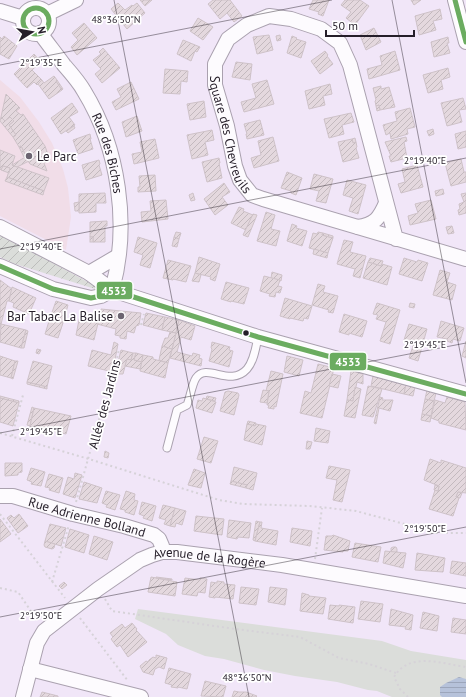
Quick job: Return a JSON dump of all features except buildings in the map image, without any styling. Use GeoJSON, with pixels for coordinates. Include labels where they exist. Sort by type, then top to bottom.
{"type":"FeatureCollection","features":[{"type":"Feature","properties":{"kind":"street"},"geometry":{"type":"LineString","coordinates":[[47,14],[76,0]]}},
{"type":"Feature","properties":{"kind":"street"},"geometry":{"type":"LineString","coordinates":[[455,0],[466,42]]}},
{"type":"Feature","properties":{"kind":"street"},"geometry":{"type":"LineString","coordinates":[[35,8],[41,9],[47,14],[49,20],[48,26],[45,30],[34,34],[25,28],[23,18],[26,13],[35,8]]}},
{"type":"Feature","properties":{"kind":"street"},"geometry":{"type":"LineString","coordinates":[[0,11],[23,18]]}},
{"type":"Feature","properties":{"kind":"street","name":"Square des Chevreuils"},"geometry":{"type":"LineString","coordinates":[[396,239],[350,65],[340,43],[321,29],[291,19],[269,16],[247,25],[228,39],[215,64],[214,85],[227,126],[235,166],[240,180],[252,194],[396,239],[466,258]]}},
{"type":"Feature","properties":{"kind":"street","name":"Rue des Biches"},"geometry":{"type":"LineString","coordinates":[[40,33],[84,90],[98,116],[108,142],[116,174],[120,208],[117,273],[112,290]]}},
{"type":"Feature","properties":{"kind":"street"},"geometry":{"type":"LineString","coordinates":[[358,227],[370,225],[377,220],[386,203]]}},
{"type":"Feature","properties":{"kind":"street"},"geometry":{"type":"LineString","coordinates":[[0,227],[88,273],[112,290],[258,337],[466,394]]}},
{"type":"Feature","properties":{"kind":"street"},"geometry":{"type":"LineString","coordinates":[[88,273],[118,256]]}},
{"type":"Feature","properties":{"kind":"street"},"geometry":{"type":"LineString","coordinates":[[0,266],[53,289],[91,298],[101,296],[112,290]]}},
{"type":"Feature","properties":{"kind":"street","name":"Rue Adrienne Bolland"},"geometry":{"type":"LineString","coordinates":[[0,496],[12,496],[73,514],[154,535],[159,538],[162,546],[162,552]]}},
{"type":"Feature","properties":{"kind":"street","name":"Avenue de la Rogère"},"geometry":{"type":"LineString","coordinates":[[23,697],[37,643],[44,631],[98,588],[140,560],[162,552],[194,553],[314,570],[466,596]]}},
{"type":"Feature","properties":{"kind":"street"},"geometry":{"type":"LineString","coordinates":[[30,669],[141,697]]}},
{"type":"Feature","properties":{"kind":"lane"},"geometry":{"type":"LineString","coordinates":[[167,448],[178,410],[187,405],[196,378],[209,372],[230,377],[240,374],[247,369],[250,364],[258,337]]}},
{"type":"Feature","properties":{"kind":"path","name":"Allée des Jardins"},"geometry":{"type":"LineString","coordinates":[[89,459],[108,384],[114,374],[119,349]]}},
{"type":"Feature","properties":{"kind":"path"},"geometry":{"type":"LineString","coordinates":[[12,436],[23,395]]}},
{"type":"Feature","properties":{"kind":"path"},"geometry":{"type":"LineString","coordinates":[[0,433],[219,500],[244,504],[322,507],[356,511],[416,527],[428,533],[466,533]]}},
{"type":"Feature","properties":{"kind":"path"},"geometry":{"type":"LineString","coordinates":[[314,570],[322,507]]}},
{"type":"Feature","properties":{"kind":"path"},"geometry":{"type":"LineString","coordinates":[[0,588],[18,592],[44,631]]}},
{"type":"Feature","properties":{"kind":"path"},"geometry":{"type":"LineString","coordinates":[[98,588],[112,610],[227,628],[300,637],[339,658],[369,664],[396,673]]}},
{"type":"Feature","properties":{"kind":"path"},"geometry":{"type":"LineString","coordinates":[[408,697],[400,689],[394,677],[396,673],[410,662],[418,660],[466,666]]}},
{"type":"Feature","properties":{"kind":"shaded area","name":"Le Parc"},"geometry":{"type":"Polygon","coordinates":[[[0,80],[20,97],[39,122],[52,143],[63,169],[68,188],[71,217],[66,250],[0,216],[0,80]]]}},
{"type":"Feature","properties":{"kind":"shaded area"},"geometry":{"type":"Polygon","coordinates":[[[0,234],[97,287],[95,289],[12,263],[0,257],[0,234]]]}},
{"type":"Feature","properties":{"kind":"shaded area"},"geometry":{"type":"Polygon","coordinates":[[[138,609],[382,641],[411,651],[466,660],[466,697],[392,697],[377,691],[337,682],[264,670],[224,659],[205,656],[178,645],[166,634],[135,619],[138,609]]]}},
{"type":"Feature","properties":{"kind":"water"},"geometry":{"type":"Polygon","coordinates":[[[459,677],[466,679],[466,697],[442,697],[440,695],[440,687],[459,677]]]}},
{"type":"Feature","properties":{"kind":"transit line","name":"4533"},"geometry":{"type":"LineString","coordinates":[[455,0],[466,42]]}},
{"type":"Feature","properties":{"kind":"transit line","name":"4533"},"geometry":{"type":"LineString","coordinates":[[36,8],[45,12],[49,21],[45,30],[36,34],[27,30],[23,21],[27,12],[36,8]]}},
{"type":"Feature","properties":{"kind":"transit line","name":"4533"},"geometry":{"type":"LineString","coordinates":[[0,266],[53,289],[91,298],[101,296],[112,290],[258,337],[466,394]]}},
{"type":"Feature","properties":{"kind":"place","name":"Le Parc"},"geometry":{"type":"Point","coordinates":[29,156]}},
{"type":"Feature","properties":{"kind":"place","name":"Bar Tabac La Balise"},"geometry":{"type":"Point","coordinates":[121,316]}}]}
